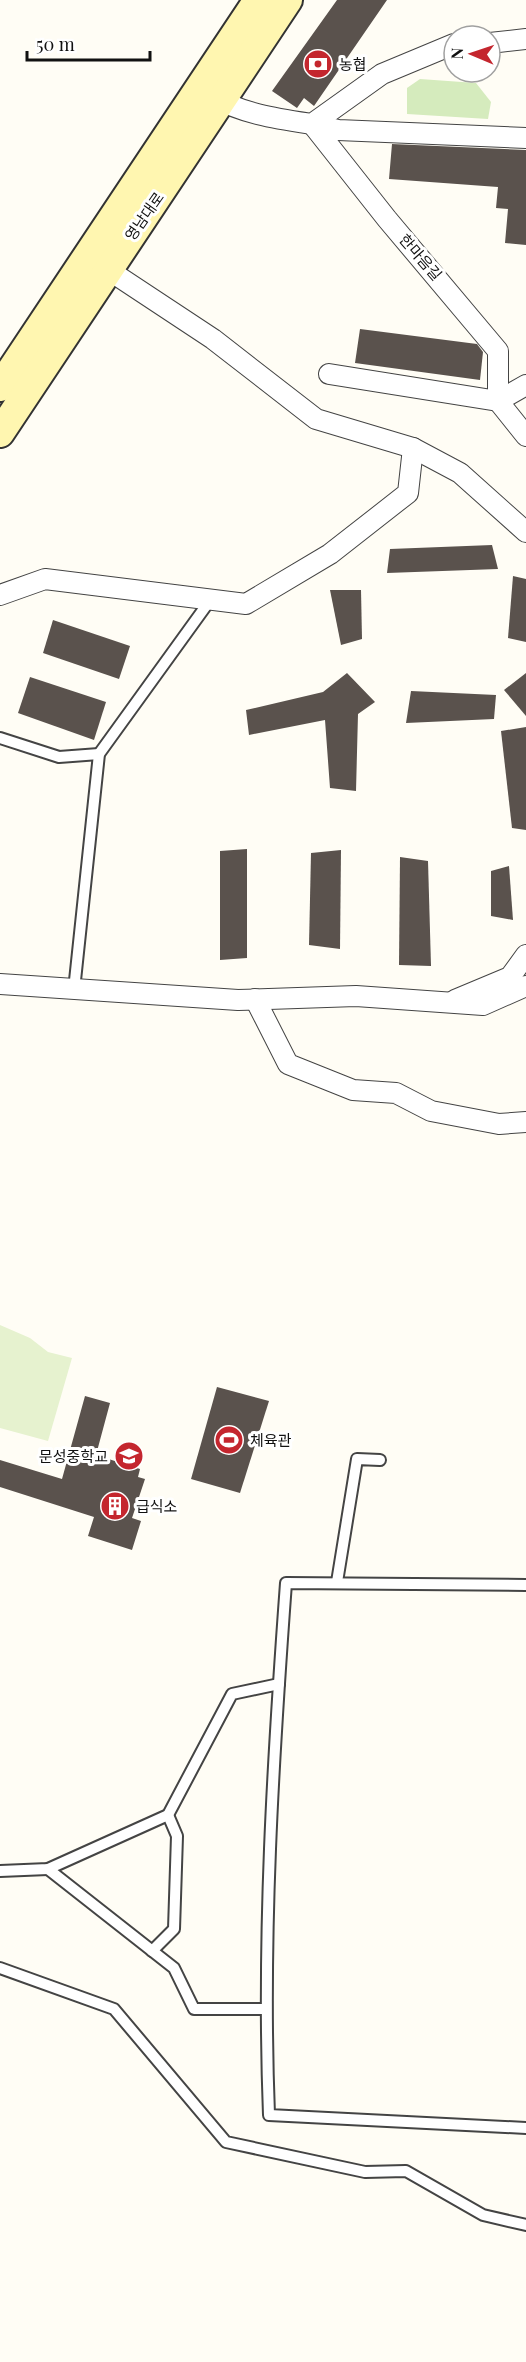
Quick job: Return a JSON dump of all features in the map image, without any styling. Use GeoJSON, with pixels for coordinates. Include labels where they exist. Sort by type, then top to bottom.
{"type":"FeatureCollection","features":[{"type":"Feature","properties":{"kind":"main road","name":"영남대로"},"geometry":{"type":"LineString","coordinates":[[211,96],[258,0]]}},
{"type":"Feature","properties":{"kind":"main road","name":"영남대로"},"geometry":{"type":"LineString","coordinates":[[0,433],[98,263],[211,96],[288,0]]}},
{"type":"Feature","properties":{"kind":"main road","name":"영남대로"},"geometry":{"type":"LineString","coordinates":[[0,387],[98,263]]}},
{"type":"Feature","properties":{"kind":"street"},"geometry":{"type":"LineString","coordinates":[[502,42],[526,39]]}},
{"type":"Feature","properties":{"kind":"street"},"geometry":{"type":"LineString","coordinates":[[312,124],[382,74],[442,49]]}},
{"type":"Feature","properties":{"kind":"street"},"geometry":{"type":"LineString","coordinates":[[211,96],[274,118],[338,130],[526,138]]}},
{"type":"Feature","properties":{"kind":"street","name":"한마음길"},"geometry":{"type":"LineString","coordinates":[[312,124],[387,219],[498,351],[498,401]]}},
{"type":"Feature","properties":{"kind":"street"},"geometry":{"type":"LineString","coordinates":[[98,263],[213,339],[316,418],[413,448],[460,473],[526,532]]}},
{"type":"Feature","properties":{"kind":"street"},"geometry":{"type":"LineString","coordinates":[[329,374],[498,401],[526,385]]}},
{"type":"Feature","properties":{"kind":"street"},"geometry":{"type":"LineString","coordinates":[[498,401],[526,436]]}},
{"type":"Feature","properties":{"kind":"street"},"geometry":{"type":"LineString","coordinates":[[0,595],[45,579],[246,604],[330,555],[408,493],[413,448]]}},
{"type":"Feature","properties":{"kind":"street"},"geometry":{"type":"LineString","coordinates":[[450,1003],[510,977],[526,955]]}},
{"type":"Feature","properties":{"kind":"street"},"geometry":{"type":"LineString","coordinates":[[0,984],[255,999],[356,996],[483,1005],[526,986]]}},
{"type":"Feature","properties":{"kind":"street"},"geometry":{"type":"LineString","coordinates":[[255,999],[288,1064],[353,1090],[396,1093],[431,1112],[499,1124],[526,1122]]}},
{"type":"Feature","properties":{"kind":"lane"},"geometry":{"type":"LineString","coordinates":[[74,990],[99,754],[211,599]]}},
{"type":"Feature","properties":{"kind":"lane"},"geometry":{"type":"LineString","coordinates":[[0,738],[59,757],[99,754]]}},
{"type":"Feature","properties":{"kind":"lane"},"geometry":{"type":"LineString","coordinates":[[337,1582],[357,1459],[380,1460]]}},
{"type":"Feature","properties":{"kind":"lane"},"geometry":{"type":"LineString","coordinates":[[526,1585],[286,1583],[279,1684],[265,2009],[269,2115],[526,2128]]}},
{"type":"Feature","properties":{"kind":"lane"},"geometry":{"type":"LineString","coordinates":[[0,1871],[48,1869],[168,1815],[232,1694],[279,1684]]}},
{"type":"Feature","properties":{"kind":"lane"},"geometry":{"type":"LineString","coordinates":[[152,1951],[174,1929],[177,1836],[168,1815]]}},
{"type":"Feature","properties":{"kind":"lane"},"geometry":{"type":"LineString","coordinates":[[48,1869],[174,1968],[194,2009],[265,2009]]}},
{"type":"Feature","properties":{"kind":"lane"},"geometry":{"type":"LineString","coordinates":[[0,1968],[114,2009],[226,2142],[365,2172],[406,2170],[483,2215],[526,2225]]}},
{"type":"Feature","properties":{"kind":"green space"},"geometry":{"type":"Polygon","coordinates":[[[420,79],[442,81],[442,84],[477,84],[491,102],[488,119],[407,114],[407,88],[420,79]]]}},
{"type":"Feature","properties":{"kind":"green space"},"geometry":{"type":"Polygon","coordinates":[[[0,1325],[30,1338],[48,1352],[72,1358],[48,1441],[0,1428],[0,1325]]]}},
{"type":"Feature","properties":{"kind":"building","name":"농협"},"geometry":{"type":"Polygon","coordinates":[[[337,0],[387,0],[314,106],[304,98],[297,108],[272,91],[337,0]]]}},
{"type":"Feature","properties":{"kind":"building"},"geometry":{"type":"Polygon","coordinates":[[[392,144],[526,150],[526,245],[505,243],[508,209],[496,208],[498,187],[389,179],[392,144]]]}},
{"type":"Feature","properties":{"kind":"building"},"geometry":{"type":"Polygon","coordinates":[[[360,329],[477,344],[483,352],[480,380],[355,363],[360,329]]]}},
{"type":"Feature","properties":{"kind":"building"},"geometry":{"type":"Polygon","coordinates":[[[492,545],[498,569],[387,573],[390,549],[492,545]]]}},
{"type":"Feature","properties":{"kind":"building"},"geometry":{"type":"Polygon","coordinates":[[[513,576],[526,579],[526,642],[508,638],[513,576]]]}},
{"type":"Feature","properties":{"kind":"building"},"geometry":{"type":"Polygon","coordinates":[[[330,590],[361,590],[362,639],[341,645],[330,590]]]}},
{"type":"Feature","properties":{"kind":"building"},"geometry":{"type":"Polygon","coordinates":[[[53,620],[130,646],[119,679],[43,653],[53,620]]]}},
{"type":"Feature","properties":{"kind":"building"},"geometry":{"type":"Polygon","coordinates":[[[347,673],[375,702],[358,714],[356,791],[330,788],[325,720],[249,735],[246,710],[323,692],[347,673]]]}},
{"type":"Feature","properties":{"kind":"building"},"geometry":{"type":"Polygon","coordinates":[[[526,673],[526,716],[504,690],[526,673]]]}},
{"type":"Feature","properties":{"kind":"building"},"geometry":{"type":"Polygon","coordinates":[[[30,677],[106,702],[94,740],[18,713],[30,677]]]}},
{"type":"Feature","properties":{"kind":"building"},"geometry":{"type":"Polygon","coordinates":[[[411,691],[496,695],[494,719],[406,723],[411,691]]]}},
{"type":"Feature","properties":{"kind":"building"},"geometry":{"type":"Polygon","coordinates":[[[526,727],[526,830],[512,828],[501,731],[526,727]]]}},
{"type":"Feature","properties":{"kind":"building"},"geometry":{"type":"Polygon","coordinates":[[[247,849],[247,958],[220,960],[220,851],[247,849]]]}},
{"type":"Feature","properties":{"kind":"building"},"geometry":{"type":"Polygon","coordinates":[[[341,850],[340,949],[309,945],[311,853],[341,850]]]}},
{"type":"Feature","properties":{"kind":"building"},"geometry":{"type":"Polygon","coordinates":[[[400,857],[428,861],[431,966],[399,965],[400,857]]]}},
{"type":"Feature","properties":{"kind":"building"},"geometry":{"type":"Polygon","coordinates":[[[509,866],[513,920],[491,916],[491,871],[509,866]]]}},
{"type":"Feature","properties":{"kind":"building","name":"체육관"},"geometry":{"type":"Polygon","coordinates":[[[217,1387],[269,1401],[240,1493],[191,1479],[217,1387]]]}},
{"type":"Feature","properties":{"kind":"building"},"geometry":{"type":"Polygon","coordinates":[[[85,1396],[110,1403],[96,1455],[140,1469],[138,1477],[145,1479],[132,1518],[141,1521],[132,1550],[88,1536],[94,1517],[0,1487],[0,1460],[62,1479],[85,1396]]]}},
{"type":"Feature","properties":{"kind":"place","name":"농협"},"geometry":{"type":"Point","coordinates":[318,64]}},
{"type":"Feature","properties":{"kind":"place","name":"체육관"},"geometry":{"type":"Point","coordinates":[229,1440]}},
{"type":"Feature","properties":{"kind":"place","name":"문성중학교"},"geometry":{"type":"Point","coordinates":[129,1456]}},
{"type":"Feature","properties":{"kind":"place","name":"급식소"},"geometry":{"type":"Point","coordinates":[115,1506]}}]}
